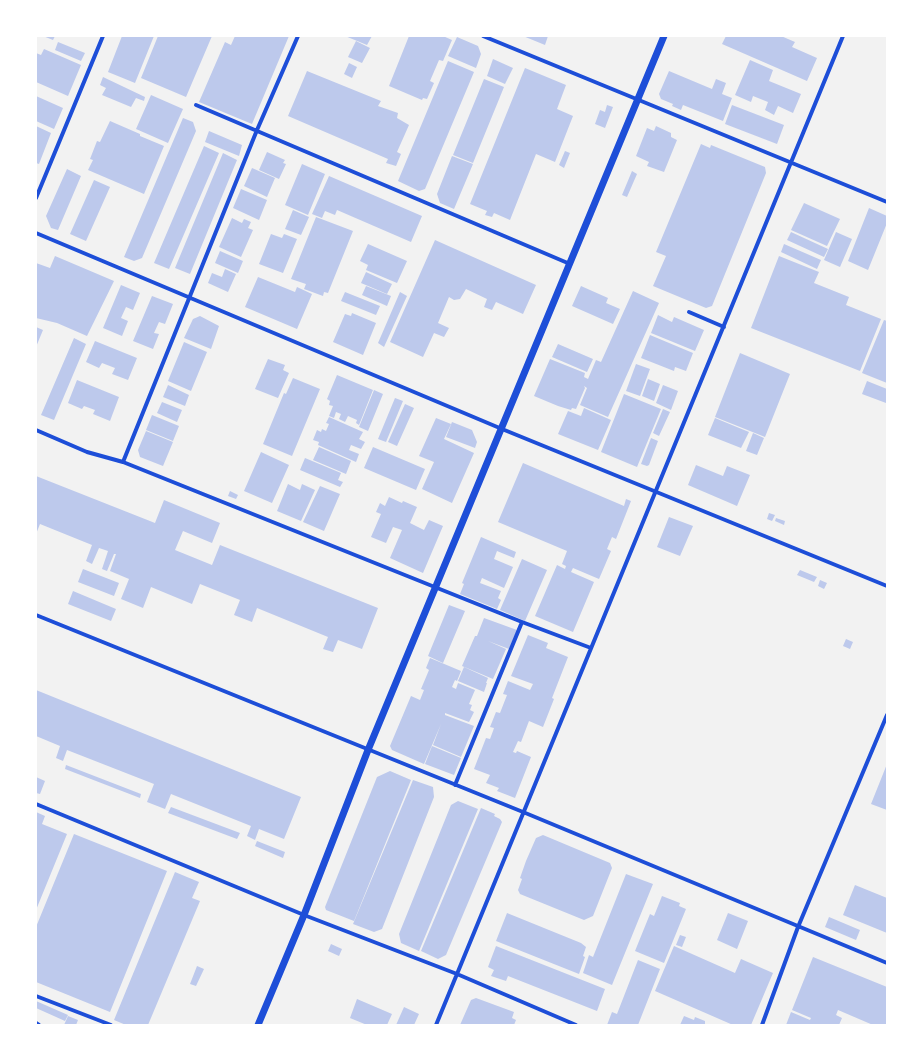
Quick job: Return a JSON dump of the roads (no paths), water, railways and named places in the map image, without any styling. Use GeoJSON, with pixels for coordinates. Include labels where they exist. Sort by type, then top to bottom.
{"type":"FeatureCollection","features":[{"type":"Feature","properties":{"kind":"street"},"geometry":{"type":"LineString","coordinates":[[36,198],[103,36]]}},
{"type":"Feature","properties":{"kind":"street"},"geometry":{"type":"LineString","coordinates":[[123,462],[257,130],[298,36]]}},
{"type":"Feature","properties":{"kind":"street"},"geometry":{"type":"LineString","coordinates":[[484,36],[638,99],[790,164],[887,202]]}},
{"type":"Feature","properties":{"kind":"street"},"geometry":{"type":"LineString","coordinates":[[258,1025],[304,915],[368,750],[664,36]]}},
{"type":"Feature","properties":{"kind":"street"},"geometry":{"type":"LineString","coordinates":[[436,1025],[843,36]]}},
{"type":"Feature","properties":{"kind":"street"},"geometry":{"type":"LineString","coordinates":[[196,105],[570,264]]}},
{"type":"Feature","properties":{"kind":"street"},"geometry":{"type":"LineString","coordinates":[[36,232],[502,428],[887,586]]}},
{"type":"Feature","properties":{"kind":"street"},"geometry":{"type":"LineString","coordinates":[[689,312],[724,327]]}},
{"type":"Feature","properties":{"kind":"street"},"geometry":{"type":"LineString","coordinates":[[36,430],[87,452],[123,462],[522,622],[591,648]]}},
{"type":"Feature","properties":{"kind":"street"},"geometry":{"type":"LineString","coordinates":[[36,615],[523,812],[887,963]]}},
{"type":"Feature","properties":{"kind":"street"},"geometry":{"type":"LineString","coordinates":[[455,785],[522,622]]}},
{"type":"Feature","properties":{"kind":"street"},"geometry":{"type":"LineString","coordinates":[[762,1025],[798,927],[887,715]]}},
{"type":"Feature","properties":{"kind":"street"},"geometry":{"type":"LineString","coordinates":[[36,804],[304,915],[457,974],[576,1025]]}},
{"type":"Feature","properties":{"kind":"street"},"geometry":{"type":"LineString","coordinates":[[36,996],[111,1025]]}}]}
